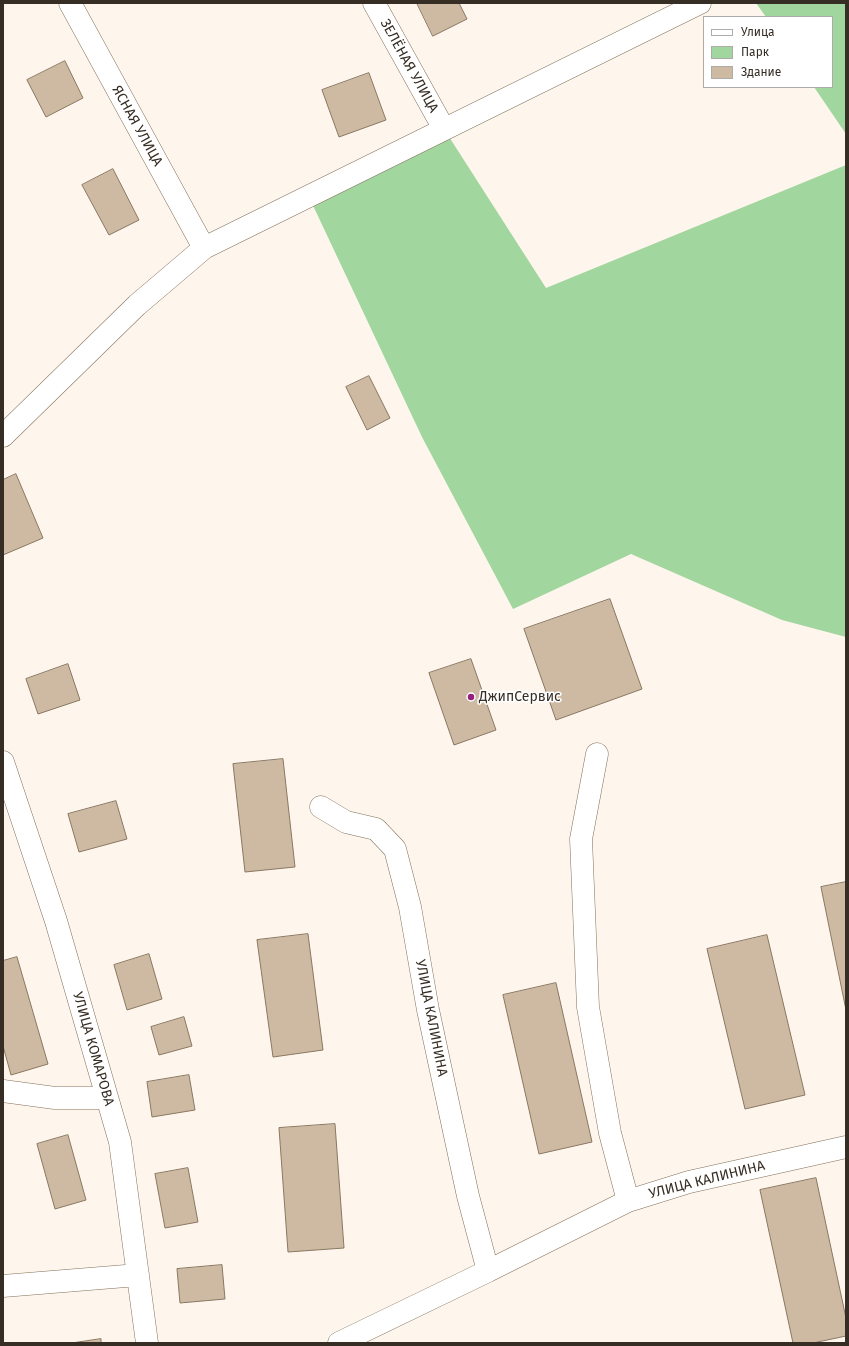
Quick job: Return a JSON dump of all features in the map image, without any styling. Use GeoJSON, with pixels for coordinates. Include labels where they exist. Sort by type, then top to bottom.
{"type":"FeatureCollection","features":[{"type":"Feature","properties":{"kind":"street","name":"ЯСНАЯ УЛИЦА"},"geometry":{"type":"LineString","coordinates":[[70,3],[204,248]]}},
{"type":"Feature","properties":{"kind":"street","name":"ЗЕЛЁНАЯ УЛИЦА"},"geometry":{"type":"LineString","coordinates":[[374,3],[444,129]]}},
{"type":"Feature","properties":{"kind":"street"},"geometry":{"type":"LineString","coordinates":[[3,436],[137,306],[204,248],[444,129],[670,9],[700,3]]}},
{"type":"Feature","properties":{"kind":"street"},"geometry":{"type":"LineString","coordinates":[[597,754],[581,839],[588,1007],[610,1133],[628,1201]]}},
{"type":"Feature","properties":{"kind":"street","name":"УЛИЦА КОМАРОВА"},"geometry":{"type":"LineString","coordinates":[[3,762],[56,921],[120,1142],[147,1343]]}},
{"type":"Feature","properties":{"kind":"street","name":"УЛИЦА КАЛИНИНА"},"geometry":{"type":"LineString","coordinates":[[321,807],[346,822],[376,829],[395,849],[410,907],[428,1010],[468,1196],[488,1271]]}},
{"type":"Feature","properties":{"kind":"street"},"geometry":{"type":"LineString","coordinates":[[3,1091],[55,1098],[107,1098]]}},
{"type":"Feature","properties":{"kind":"street","name":"УЛИЦА КАЛИНИНА"},"geometry":{"type":"LineString","coordinates":[[339,1343],[628,1201],[689,1182],[846,1147]]}},
{"type":"Feature","properties":{"kind":"street"},"geometry":{"type":"LineString","coordinates":[[3,1286],[138,1275]]}},
{"type":"Feature","properties":{"kind":"green space"},"geometry":{"type":"Polygon","coordinates":[[[756,3],[846,3],[846,134],[815,88],[833,88],[833,16],[765,16],[756,3]]]}},
{"type":"Feature","properties":{"kind":"green space"},"geometry":{"type":"Polygon","coordinates":[[[444,129],[546,288],[846,165],[846,637],[782,620],[631,554],[513,609],[422,437],[309,197],[444,129]]]}},
{"type":"Feature","properties":{"kind":"building"},"geometry":{"type":"Polygon","coordinates":[[[417,3],[459,3],[467,19],[433,36],[417,3]]]}},
{"type":"Feature","properties":{"kind":"building"},"geometry":{"type":"Polygon","coordinates":[[[65,61],[83,98],[46,117],[27,80],[65,61]]]}},
{"type":"Feature","properties":{"kind":"building"},"geometry":{"type":"Polygon","coordinates":[[[369,73],[386,120],[339,137],[322,90],[369,73]]]}},
{"type":"Feature","properties":{"kind":"building"},"geometry":{"type":"Polygon","coordinates":[[[113,169],[139,220],[109,235],[82,185],[113,169]]]}},
{"type":"Feature","properties":{"kind":"building"},"geometry":{"type":"Polygon","coordinates":[[[369,376],[390,418],[367,430],[346,387],[369,376]]]}},
{"type":"Feature","properties":{"kind":"building"},"geometry":{"type":"Polygon","coordinates":[[[16,474],[43,538],[3,555],[3,480],[16,474]]]}},
{"type":"Feature","properties":{"kind":"building"},"geometry":{"type":"Polygon","coordinates":[[[610,599],[642,689],[556,720],[524,629],[610,599]]]}},
{"type":"Feature","properties":{"kind":"building"},"geometry":{"type":"Polygon","coordinates":[[[471,659],[496,730],[454,745],[429,673],[471,659]]]}},
{"type":"Feature","properties":{"kind":"building"},"geometry":{"type":"Polygon","coordinates":[[[68,664],[80,700],[38,714],[26,679],[68,664]]]}},
{"type":"Feature","properties":{"kind":"building"},"geometry":{"type":"Polygon","coordinates":[[[283,759],[295,867],[245,872],[233,764],[283,759]]]}},
{"type":"Feature","properties":{"kind":"building"},"geometry":{"type":"Polygon","coordinates":[[[116,801],[127,839],[79,852],[68,814],[116,801]]]}},
{"type":"Feature","properties":{"kind":"building"},"geometry":{"type":"Polygon","coordinates":[[[846,882],[846,1010],[821,887],[846,882]]]}},
{"type":"Feature","properties":{"kind":"building"},"geometry":{"type":"Polygon","coordinates":[[[308,934],[323,1050],[273,1057],[257,940],[308,934]]]}},
{"type":"Feature","properties":{"kind":"building"},"geometry":{"type":"Polygon","coordinates":[[[767,935],[805,1095],[745,1109],[707,949],[767,935]]]}},
{"type":"Feature","properties":{"kind":"building"},"geometry":{"type":"Polygon","coordinates":[[[149,954],[162,999],[127,1010],[114,965],[149,954]]]}},
{"type":"Feature","properties":{"kind":"building"},"geometry":{"type":"Polygon","coordinates":[[[17,957],[48,1064],[11,1075],[3,1046],[3,961],[17,957]]]}},
{"type":"Feature","properties":{"kind":"building"},"geometry":{"type":"Polygon","coordinates":[[[556,983],[592,1142],[539,1154],[503,995],[556,983]]]}},
{"type":"Feature","properties":{"kind":"building"},"geometry":{"type":"Polygon","coordinates":[[[184,1017],[192,1046],[159,1055],[151,1027],[184,1017]]]}},
{"type":"Feature","properties":{"kind":"building"},"geometry":{"type":"Polygon","coordinates":[[[189,1075],[195,1110],[152,1117],[147,1082],[189,1075]]]}},
{"type":"Feature","properties":{"kind":"building"},"geometry":{"type":"Polygon","coordinates":[[[335,1124],[344,1248],[288,1252],[279,1128],[335,1124]]]}},
{"type":"Feature","properties":{"kind":"building"},"geometry":{"type":"Polygon","coordinates":[[[68,1135],[86,1200],[55,1209],[37,1144],[68,1135]]]}},
{"type":"Feature","properties":{"kind":"building"},"geometry":{"type":"Polygon","coordinates":[[[188,1168],[198,1222],[165,1228],[155,1174],[188,1168]]]}},
{"type":"Feature","properties":{"kind":"building"},"geometry":{"type":"Polygon","coordinates":[[[816,1178],[846,1318],[846,1336],[813,1343],[793,1343],[760,1190],[816,1178]]]}},
{"type":"Feature","properties":{"kind":"building"},"geometry":{"type":"Polygon","coordinates":[[[222,1265],[225,1299],[180,1303],[177,1269],[222,1265]]]}},
{"type":"Feature","properties":{"kind":"building"},"geometry":{"type":"Polygon","coordinates":[[[101,1339],[101,1343],[72,1343],[101,1339]]]}},
{"type":"Feature","properties":{"kind":"place","name":"ДжипСервис"},"geometry":{"type":"Point","coordinates":[471,697]}}]}
